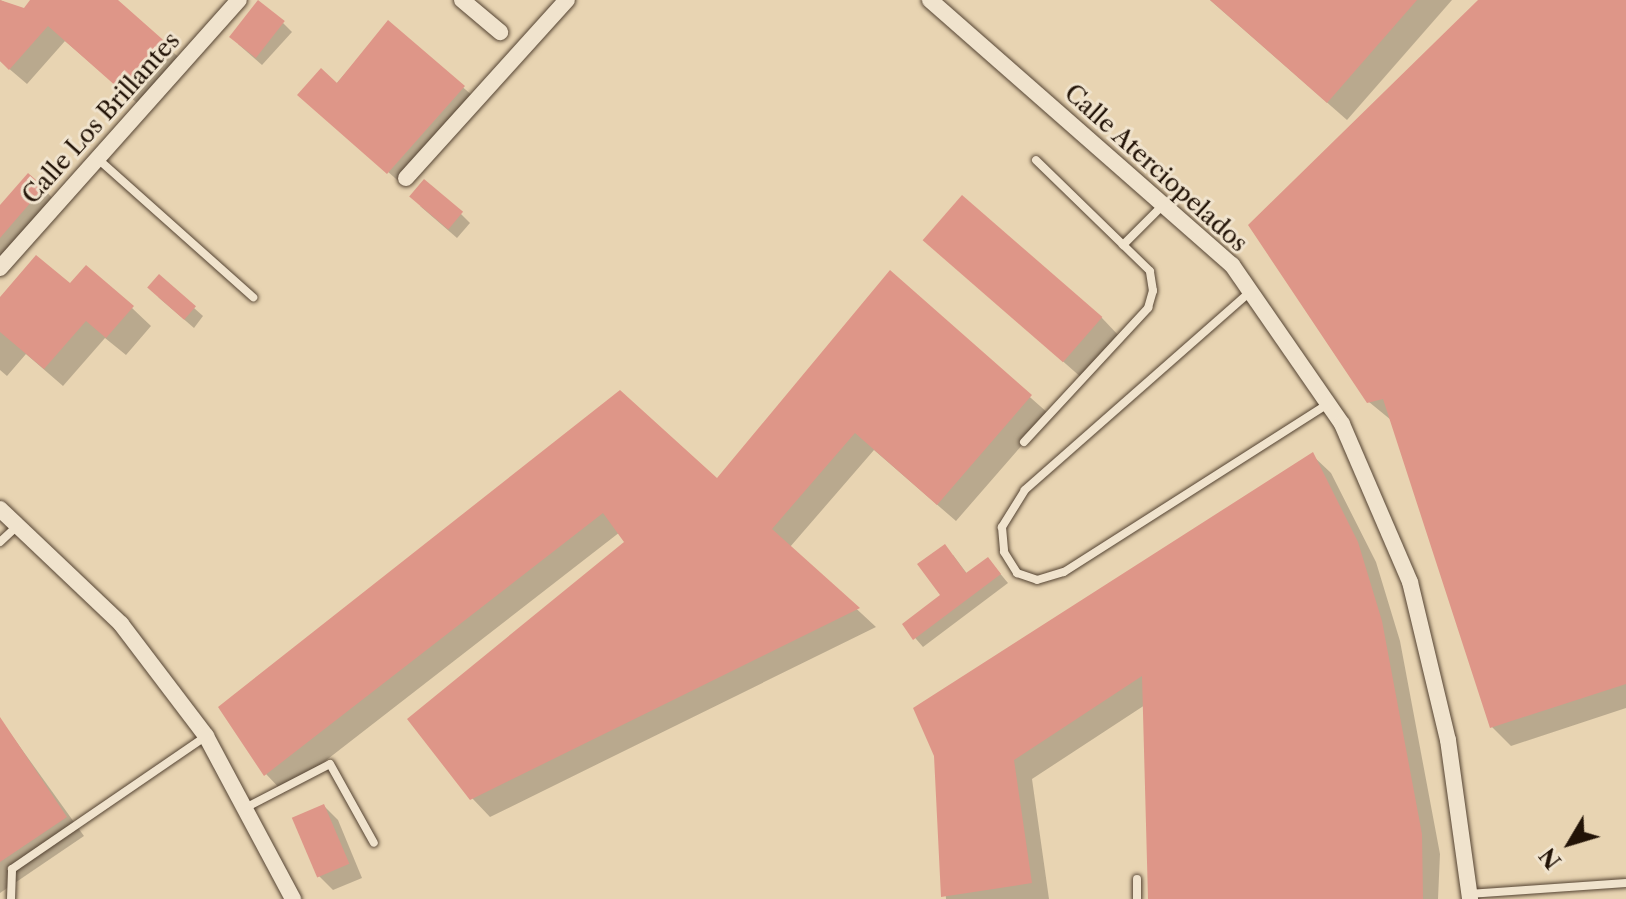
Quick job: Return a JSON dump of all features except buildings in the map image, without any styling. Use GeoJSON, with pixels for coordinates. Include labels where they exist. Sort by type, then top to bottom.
{"type":"FeatureCollection","features":[{"type":"Feature","properties":{"kind":"street","name":"Calle Los Brillantes"},"geometry":{"type":"LineString","coordinates":[[0,268],[239,0]]}},
{"type":"Feature","properties":{"kind":"street"},"geometry":{"type":"LineString","coordinates":[[462,0],[500,32]]}},
{"type":"Feature","properties":{"kind":"street"},"geometry":{"type":"LineString","coordinates":[[406,178],[567,0]]}},
{"type":"Feature","properties":{"kind":"street","name":"Calle Aterciopelados"},"geometry":{"type":"LineString","coordinates":[[930,0],[1232,265],[1328,404],[1410,582],[1448,740],[1470,897]]}},
{"type":"Feature","properties":{"kind":"street"},"geometry":{"type":"LineString","coordinates":[[0,509],[121,624],[206,736],[247,807],[293,899]]}},
{"type":"Feature","properties":{"kind":"lane"},"geometry":{"type":"LineString","coordinates":[[98,159],[253,297]]}},
{"type":"Feature","properties":{"kind":"lane"},"geometry":{"type":"LineString","coordinates":[[1024,442],[1148,308],[1150,271],[1036,160]]}},
{"type":"Feature","properties":{"kind":"lane"},"geometry":{"type":"LineString","coordinates":[[1123,245],[1163,205]]}},
{"type":"Feature","properties":{"kind":"lane"},"geometry":{"type":"LineString","coordinates":[[1250,292],[1025,490],[1002,527],[1004,552],[1017,573],[1037,580],[1064,572],[1328,404]]}},
{"type":"Feature","properties":{"kind":"lane"},"geometry":{"type":"LineString","coordinates":[[0,542],[18,525]]}},
{"type":"Feature","properties":{"kind":"lane"},"geometry":{"type":"LineString","coordinates":[[11,899],[12,869],[206,736]]}},
{"type":"Feature","properties":{"kind":"lane"},"geometry":{"type":"LineString","coordinates":[[247,807],[330,764],[374,843]]}},
{"type":"Feature","properties":{"kind":"lane"},"geometry":{"type":"LineString","coordinates":[[1137,879],[1137,899]]}},
{"type":"Feature","properties":{"kind":"lane"},"geometry":{"type":"LineString","coordinates":[[1470,897],[1626,883]]}}]}
